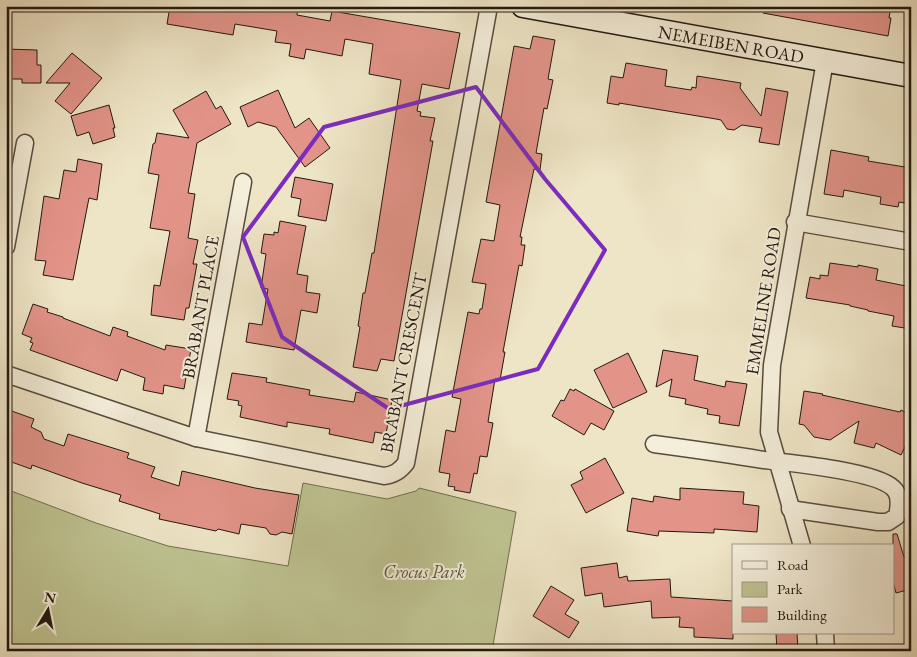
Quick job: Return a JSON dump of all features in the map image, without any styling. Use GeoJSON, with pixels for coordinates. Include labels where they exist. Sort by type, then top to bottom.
{"type":"FeatureCollection","features":[{"type":"Feature","properties":{"kind":"street","name":"BRABANT CRESCENT"},"geometry":{"type":"LineString","coordinates":[[6,374],[196,438],[384,476],[400,470],[406,462],[489,6]]}},
{"type":"Feature","properties":{"kind":"street","name":"NEMEIBEN ROAD"},"geometry":{"type":"LineString","coordinates":[[523,6],[582,12],[825,61],[911,76]]}},
{"type":"Feature","properties":{"kind":"street","name":"EMMELINE ROAD"},"geometry":{"type":"LineString","coordinates":[[801,544],[769,432],[772,365],[825,61]]}},
{"type":"Feature","properties":{"kind":"street"},"geometry":{"type":"LineString","coordinates":[[6,247],[24,142]]}},
{"type":"Feature","properties":{"kind":"street","name":"BRABANT PLACE"},"geometry":{"type":"LineString","coordinates":[[196,438],[243,182]]}},
{"type":"Feature","properties":{"kind":"street"},"geometry":{"type":"LineString","coordinates":[[796,222],[911,242]]}},
{"type":"Feature","properties":{"kind":"street"},"geometry":{"type":"LineString","coordinates":[[654,444],[854,474],[884,482],[895,489],[900,504],[897,516],[888,522],[790,509]]}},
{"type":"Feature","properties":{"kind":"street"},"geometry":{"type":"LineString","coordinates":[[825,634],[826,651]]}},
{"type":"Feature","properties":{"kind":"highlighted area"},"geometry":{"type":"Polygon","coordinates":[[[476,87],[545,179],[605,250],[538,369],[389,409],[282,337],[243,237],[324,127],[476,87]]]}},
{"type":"Feature","properties":{"kind":"green space","name":"Crocus Park"},"geometry":{"type":"Polygon","coordinates":[[[303,483],[387,499],[416,491],[419,488],[516,512],[492,651],[6,651],[6,489],[96,523],[168,546],[288,566],[303,483]]]}},
{"type":"Feature","properties":{"kind":"building"},"geometry":{"type":"Polygon","coordinates":[[[170,6],[298,6],[297,15],[330,21],[332,11],[460,33],[449,89],[422,84],[417,111],[421,112],[420,116],[435,118],[430,141],[433,141],[394,361],[381,359],[377,371],[353,367],[360,327],[358,326],[363,293],[365,293],[372,253],[374,253],[401,80],[369,74],[373,44],[345,39],[342,56],[306,49],[304,59],[289,56],[291,44],[275,42],[277,31],[235,24],[233,35],[167,24],[170,6]]]}},
{"type":"Feature","properties":{"kind":"building"},"geometry":{"type":"Polygon","coordinates":[[[764,6],[891,6],[888,36],[763,13],[764,6]]]}},
{"type":"Feature","properties":{"kind":"building"},"geometry":{"type":"Polygon","coordinates":[[[533,36],[555,40],[548,79],[553,80],[547,109],[544,108],[536,153],[542,154],[540,170],[534,169],[520,237],[522,237],[521,245],[525,245],[522,266],[519,265],[503,352],[505,352],[500,380],[495,379],[488,422],[493,423],[487,457],[480,456],[477,474],[474,473],[470,493],[454,490],[455,487],[448,486],[450,474],[439,472],[446,430],[455,432],[461,399],[452,397],[468,312],[479,314],[480,309],[482,309],[486,284],[472,282],[481,239],[494,241],[500,205],[486,202],[514,46],[530,49],[533,36]]]}},
{"type":"Feature","properties":{"kind":"building"},"geometry":{"type":"Polygon","coordinates":[[[6,49],[37,50],[37,65],[41,65],[41,83],[22,83],[22,79],[6,79],[6,49]]]}},
{"type":"Feature","properties":{"kind":"building"},"geometry":{"type":"Polygon","coordinates":[[[72,53],[102,78],[71,114],[55,101],[70,83],[46,83],[72,53]]]}},
{"type":"Feature","properties":{"kind":"building"},"geometry":{"type":"Polygon","coordinates":[[[626,63],[667,70],[665,86],[691,90],[692,87],[696,88],[697,76],[741,83],[740,88],[761,116],[766,88],[788,92],[779,145],[759,142],[762,128],[742,125],[734,130],[727,129],[721,120],[619,103],[619,105],[607,103],[611,76],[623,78],[626,63]]]}},
{"type":"Feature","properties":{"kind":"building"},"geometry":{"type":"Polygon","coordinates":[[[278,90],[295,128],[309,118],[330,148],[305,167],[276,127],[258,122],[248,127],[240,107],[278,90]]]}},
{"type":"Feature","properties":{"kind":"building"},"geometry":{"type":"Polygon","coordinates":[[[206,91],[216,109],[221,106],[231,124],[197,143],[188,193],[195,194],[188,238],[198,240],[193,264],[197,264],[189,308],[186,308],[184,320],[151,315],[154,285],[160,286],[170,231],[150,228],[159,175],[148,173],[153,144],[155,143],[157,133],[189,138],[173,110],[206,91]]]}},
{"type":"Feature","properties":{"kind":"building"},"geometry":{"type":"Polygon","coordinates":[[[109,105],[115,128],[113,128],[115,137],[93,144],[89,132],[77,136],[71,116],[109,105]]]}},
{"type":"Feature","properties":{"kind":"building"},"geometry":{"type":"Polygon","coordinates":[[[831,150],[869,157],[868,161],[911,168],[911,204],[899,202],[898,207],[880,204],[881,197],[844,190],[843,197],[824,194],[831,150]]]}},
{"type":"Feature","properties":{"kind":"building"},"geometry":{"type":"Polygon","coordinates":[[[78,159],[102,164],[97,200],[89,198],[73,280],[43,275],[46,261],[35,260],[44,196],[59,199],[64,170],[76,172],[78,159]]]}},
{"type":"Feature","properties":{"kind":"building"},"geometry":{"type":"Polygon","coordinates":[[[295,177],[333,184],[326,221],[298,216],[301,199],[291,197],[295,177]]]}},
{"type":"Feature","properties":{"kind":"building"},"geometry":{"type":"Polygon","coordinates":[[[280,221],[306,226],[297,274],[308,276],[306,292],[320,294],[317,313],[301,310],[294,350],[246,342],[249,323],[262,325],[268,289],[261,288],[266,254],[261,253],[264,234],[274,235],[274,232],[278,233],[280,221]]]}},
{"type":"Feature","properties":{"kind":"building"},"geometry":{"type":"Polygon","coordinates":[[[830,263],[878,269],[876,280],[911,287],[911,329],[892,326],[894,316],[850,305],[806,298],[810,277],[820,279],[820,275],[828,276],[830,263]]]}},
{"type":"Feature","properties":{"kind":"building"},"geometry":{"type":"Polygon","coordinates":[[[33,304],[48,309],[47,312],[110,336],[113,327],[128,332],[127,336],[165,350],[166,345],[191,349],[184,389],[164,385],[163,394],[143,390],[145,378],[121,369],[117,381],[30,350],[33,343],[30,342],[32,338],[22,334],[33,304]]]}},
{"type":"Feature","properties":{"kind":"building"},"geometry":{"type":"Polygon","coordinates":[[[663,350],[698,356],[694,380],[725,387],[726,381],[747,384],[739,426],[719,423],[720,416],[707,414],[708,409],[685,404],[686,399],[669,396],[672,379],[656,387],[663,350]]]}},
{"type":"Feature","properties":{"kind":"building"},"geometry":{"type":"Polygon","coordinates":[[[628,353],[647,392],[613,408],[594,370],[628,353]]]}},
{"type":"Feature","properties":{"kind":"building"},"geometry":{"type":"Polygon","coordinates":[[[232,373],[267,378],[266,382],[310,390],[309,395],[354,402],[356,392],[392,400],[386,434],[375,432],[373,443],[329,434],[330,429],[287,422],[287,427],[240,417],[242,406],[238,405],[239,401],[227,399],[232,373]]]}},
{"type":"Feature","properties":{"kind":"building"},"geometry":{"type":"Polygon","coordinates":[[[570,389],[574,391],[575,389],[614,411],[604,430],[591,423],[584,435],[552,416],[561,400],[564,401],[570,389]]]}},
{"type":"Feature","properties":{"kind":"building"},"geometry":{"type":"Polygon","coordinates":[[[804,391],[900,412],[901,410],[911,415],[911,435],[901,455],[876,443],[874,448],[854,443],[859,421],[830,440],[814,437],[804,425],[799,424],[804,391]]]}},
{"type":"Feature","properties":{"kind":"building"},"geometry":{"type":"Polygon","coordinates":[[[6,409],[34,419],[31,427],[41,432],[44,439],[64,446],[68,434],[129,453],[127,458],[155,467],[151,477],[179,486],[182,471],[255,488],[299,495],[292,534],[282,532],[276,535],[270,534],[266,528],[241,524],[239,534],[159,519],[160,514],[119,501],[121,495],[32,465],[31,469],[6,460],[6,409]]]}},
{"type":"Feature","properties":{"kind":"building"},"geometry":{"type":"Polygon","coordinates":[[[605,458],[624,493],[586,513],[571,485],[583,479],[580,472],[605,458]]]}},
{"type":"Feature","properties":{"kind":"building"},"geometry":{"type":"Polygon","coordinates":[[[680,488],[744,492],[743,504],[759,506],[757,532],[714,529],[714,533],[659,531],[658,536],[627,531],[632,498],[653,502],[654,496],[680,500],[680,488]]]}},
{"type":"Feature","properties":{"kind":"building"},"geometry":{"type":"Polygon","coordinates":[[[893,534],[897,534],[904,557],[911,555],[911,589],[896,593],[894,586],[893,534]]]}},
{"type":"Feature","properties":{"kind":"building"},"geometry":{"type":"Polygon","coordinates":[[[617,563],[619,578],[627,576],[628,581],[670,579],[671,597],[732,601],[733,639],[694,637],[694,628],[679,627],[680,617],[652,618],[651,601],[604,607],[602,593],[585,596],[581,568],[617,563]]]}},
{"type":"Feature","properties":{"kind":"building"},"geometry":{"type":"Polygon","coordinates":[[[551,586],[574,600],[565,614],[579,622],[569,638],[533,616],[551,586]]]}},
{"type":"Feature","properties":{"kind":"building"},"geometry":{"type":"Polygon","coordinates":[[[776,634],[797,634],[798,650],[777,651],[776,634]]]}}]}
